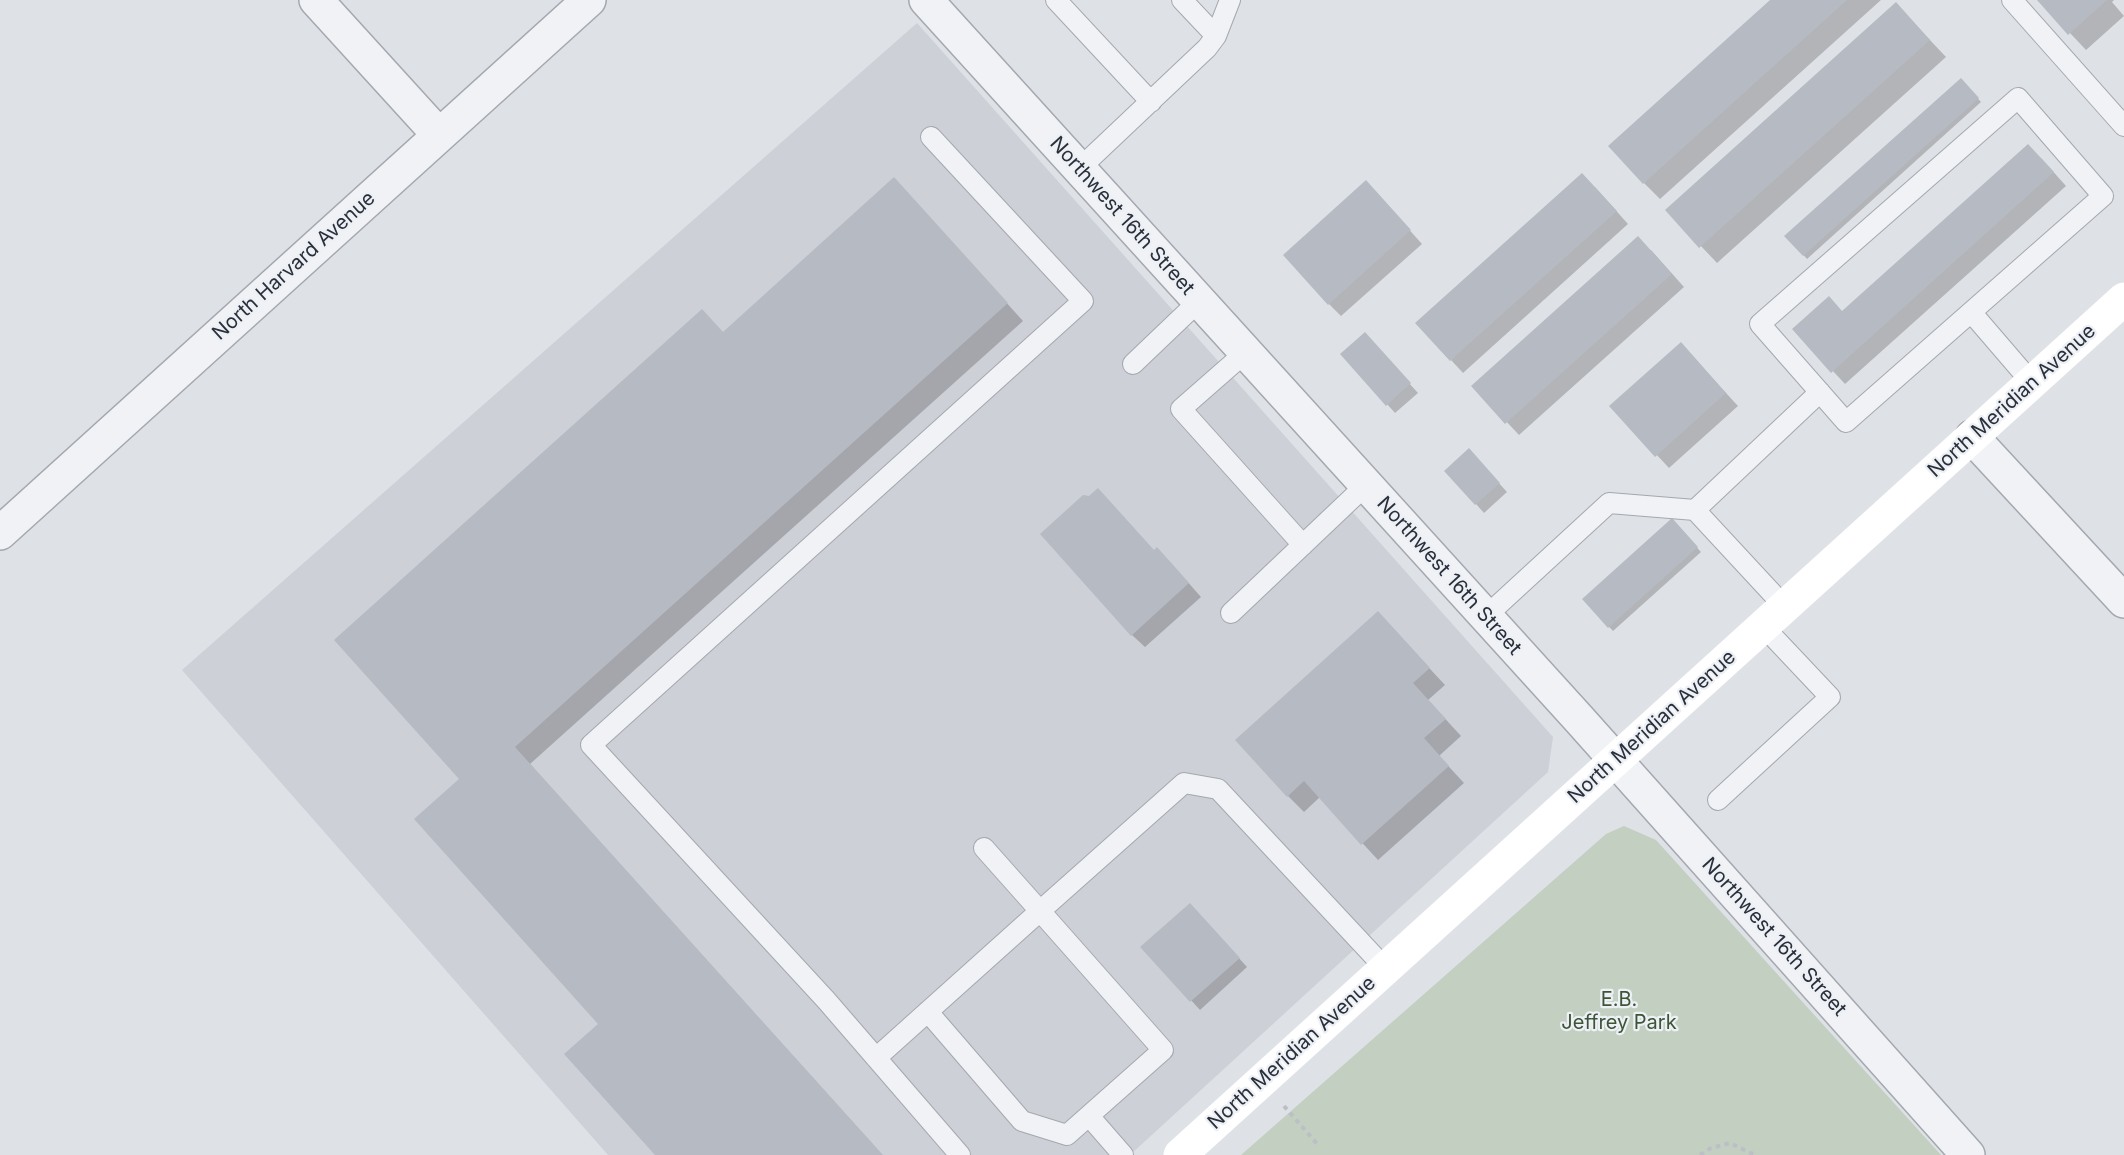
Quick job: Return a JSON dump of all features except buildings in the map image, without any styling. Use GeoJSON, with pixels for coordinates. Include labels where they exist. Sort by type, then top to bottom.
{"type":"FeatureCollection","features":[{"type":"Feature","properties":{"kind":"main road","name":"North Meridian Avenue"},"geometry":{"type":"LineString","coordinates":[[1180,1155],[2124,299]]}},
{"type":"Feature","properties":{"kind":"street"},"geometry":{"type":"LineString","coordinates":[[316,0],[439,135]]}},
{"type":"Feature","properties":{"kind":"street","name":"North Harvard Avenue"},"geometry":{"type":"LineString","coordinates":[[0,533],[589,0]]}},
{"type":"Feature","properties":{"kind":"street","name":"Northwest 16th Street"},"geometry":{"type":"LineString","coordinates":[[926,0],[1615,760],[1968,1155]]}},
{"type":"Feature","properties":{"kind":"street"},"geometry":{"type":"LineString","coordinates":[[1972,437],[2124,601]]}},
{"type":"Feature","properties":{"kind":"lane"},"geometry":{"type":"LineString","coordinates":[[1056,0],[1151,102]]}},
{"type":"Feature","properties":{"kind":"lane"},"geometry":{"type":"LineString","coordinates":[[1182,0],[1215,36]]}},
{"type":"Feature","properties":{"kind":"lane"},"geometry":{"type":"LineString","coordinates":[[1079,169],[1207,48],[1215,36],[1230,0]]}},
{"type":"Feature","properties":{"kind":"lane"},"geometry":{"type":"LineString","coordinates":[[2012,0],[2124,126]]}},
{"type":"Feature","properties":{"kind":"lane"},"geometry":{"type":"LineString","coordinates":[[2018,98],[2103,196],[1971,312],[1846,422],[1760,324],[2018,98]]}},
{"type":"Feature","properties":{"kind":"lane"},"geometry":{"type":"LineString","coordinates":[[932,137],[1083,301],[591,745],[826,1000],[960,1155]]}},
{"type":"Feature","properties":{"kind":"lane"},"geometry":{"type":"LineString","coordinates":[[1133,364],[1199,301]]}},
{"type":"Feature","properties":{"kind":"lane"},"geometry":{"type":"LineString","coordinates":[[1971,312],[2032,383]]}},
{"type":"Feature","properties":{"kind":"lane"},"geometry":{"type":"LineString","coordinates":[[1246,352],[1181,409],[1303,545]]}},
{"type":"Feature","properties":{"kind":"lane"},"geometry":{"type":"LineString","coordinates":[[1485,617],[1609,503],[1695,510],[1820,392]]}},
{"type":"Feature","properties":{"kind":"lane"},"geometry":{"type":"LineString","coordinates":[[1232,613],[1366,485]]}},
{"type":"Feature","properties":{"kind":"lane"},"geometry":{"type":"LineString","coordinates":[[1695,510],[1774,616],[1830,698],[1718,800]]}},
{"type":"Feature","properties":{"kind":"lane"},"geometry":{"type":"LineString","coordinates":[[876,1058],[1184,783],[1218,789],[1385,968]]}},
{"type":"Feature","properties":{"kind":"lane"},"geometry":{"type":"LineString","coordinates":[[928,1012],[1022,1121],[1067,1135],[1163,1050],[984,848]]}},
{"type":"Feature","properties":{"kind":"lane"},"geometry":{"type":"LineString","coordinates":[[1089,1116],[1123,1155]]}},
{"type":"Feature","properties":{"kind":"path"},"geometry":{"type":"LineString","coordinates":[[1262,1080],[1318,1144]]}},
{"type":"Feature","properties":{"kind":"path"},"geometry":{"type":"LineString","coordinates":[[1700,1155],[1711,1148],[1730,1143],[1755,1155]]}},
{"type":"Feature","properties":{"kind":"shaded area"},"geometry":{"type":"Polygon","coordinates":[[[917,23],[1553,737],[1548,772],[1130,1155],[608,1155],[182,670],[917,23]]]}},
{"type":"Feature","properties":{"kind":"green space","name":"E.B. Jeffrey Park"},"geometry":{"type":"Polygon","coordinates":[[[1624,826],[1656,840],[1941,1155],[1241,1155],[1606,834],[1624,826]]]}}]}
